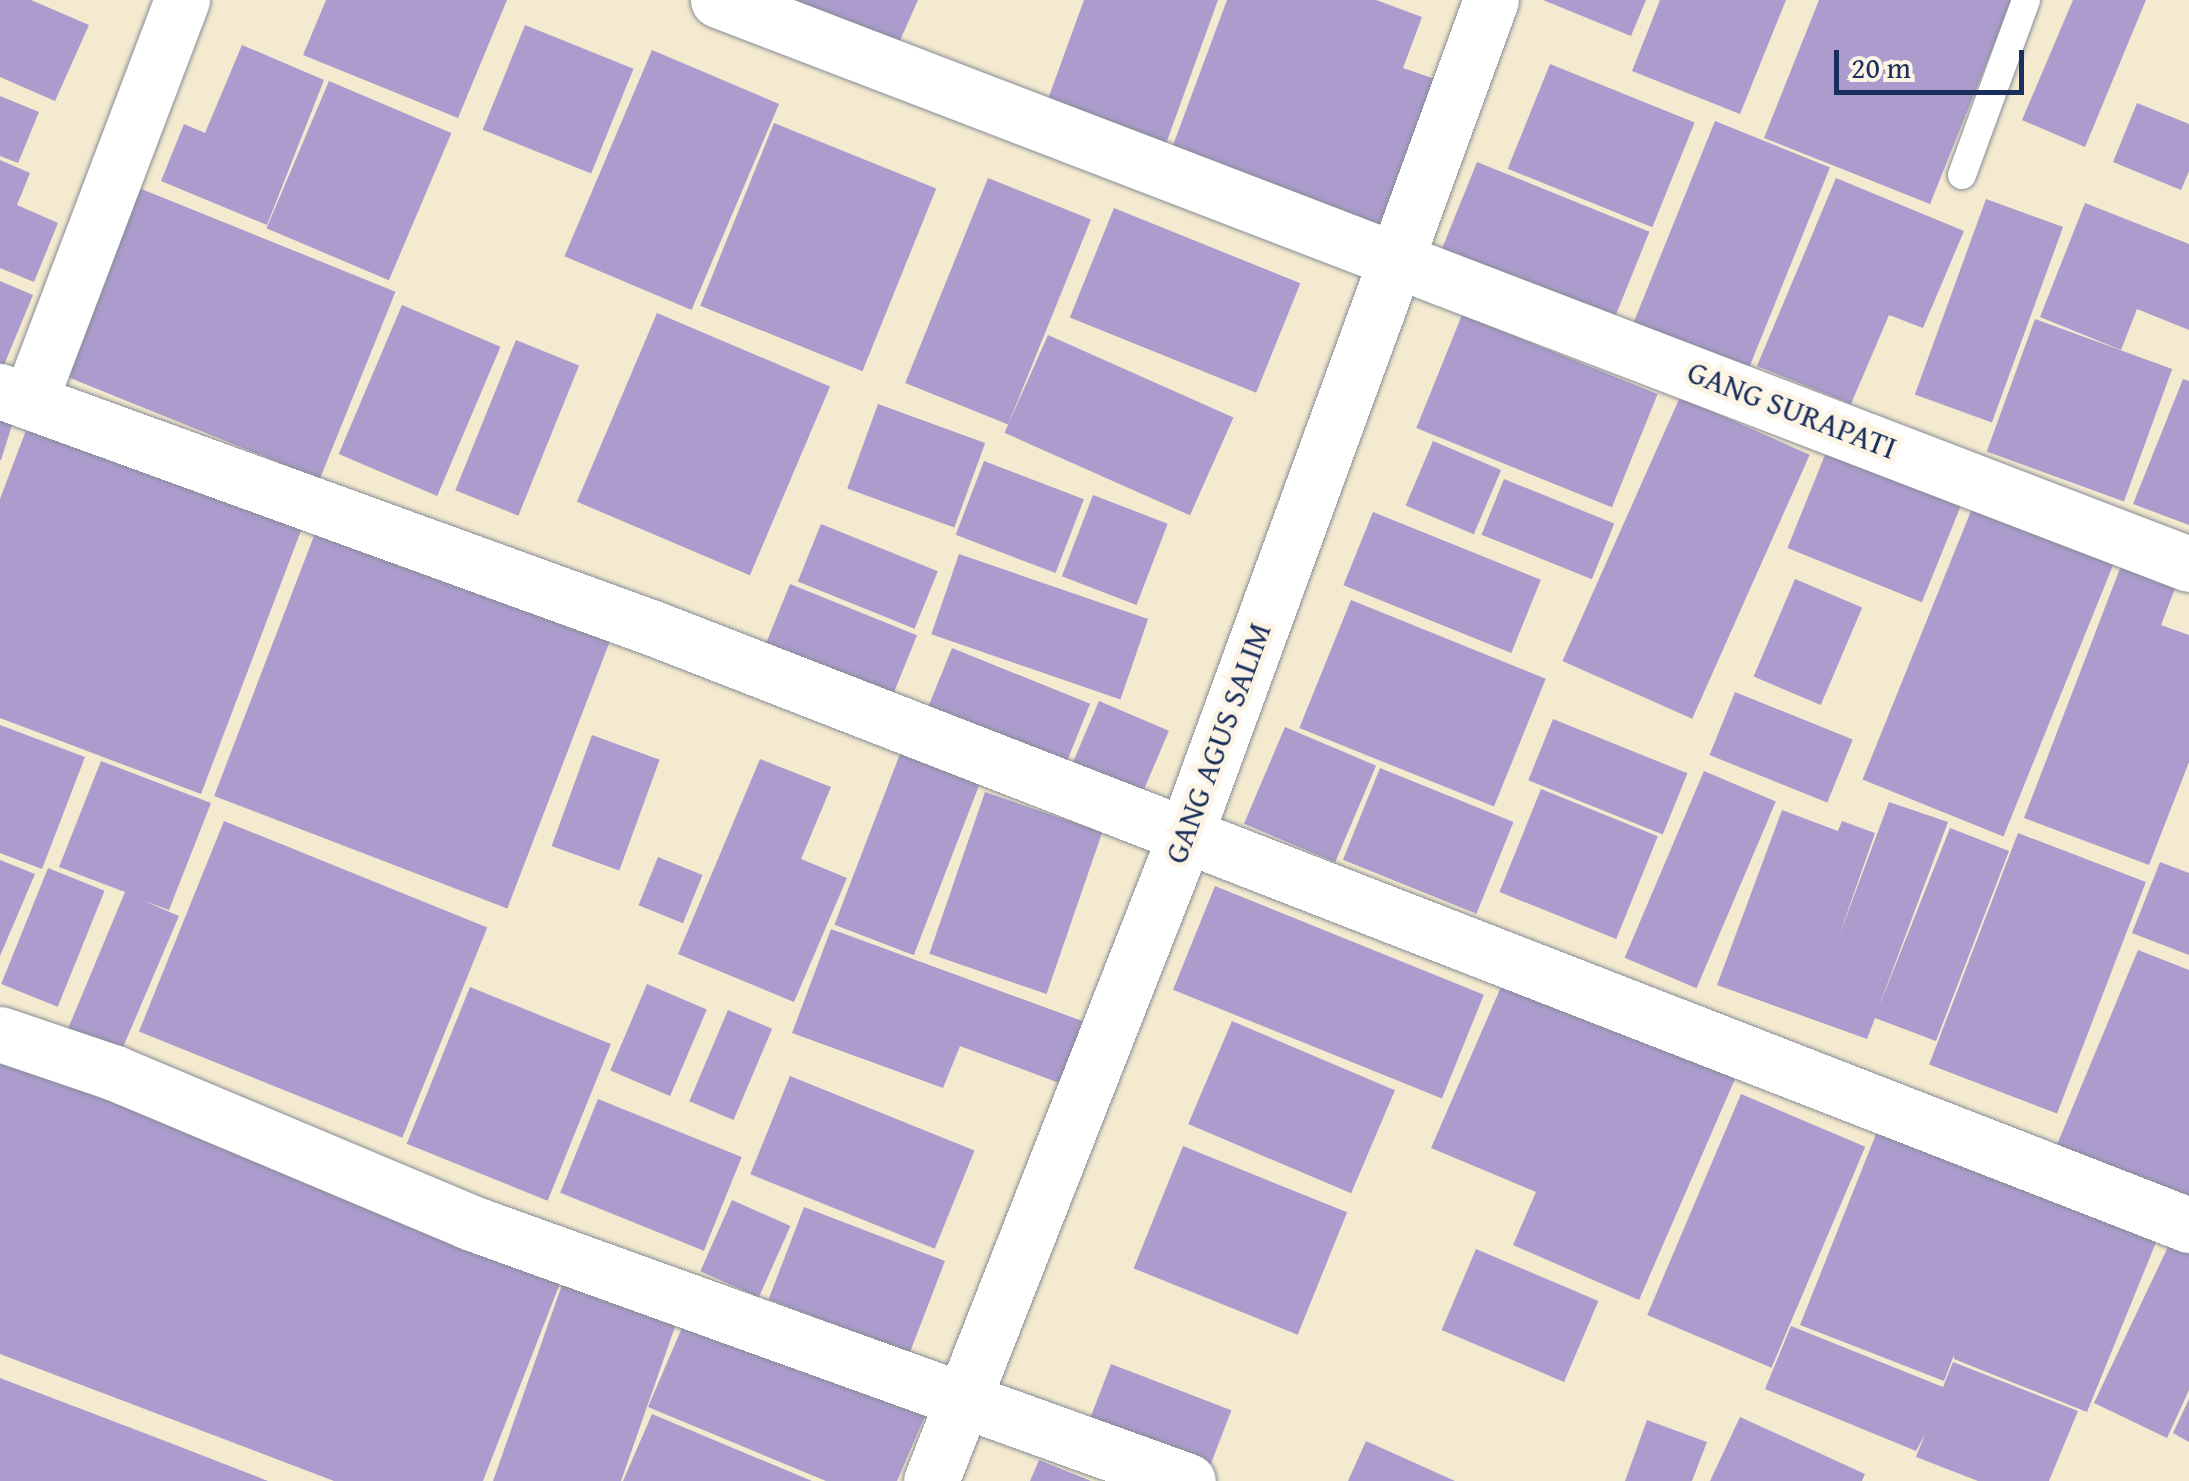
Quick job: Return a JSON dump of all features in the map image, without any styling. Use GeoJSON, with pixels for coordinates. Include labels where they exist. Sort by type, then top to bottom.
{"type":"FeatureCollection","features":[{"type":"Feature","properties":{"kind":"street"},"geometry":{"type":"LineString","coordinates":[[182,0],[15,396],[653,628],[2189,1226]]}},
{"type":"Feature","properties":{"kind":"street","name":"GANG SURAPATI"},"geometry":{"type":"LineString","coordinates":[[718,0],[1395,256],[2189,564]]}},
{"type":"Feature","properties":{"kind":"street","name":"GANG AGUS SALIM"},"geometry":{"type":"LineString","coordinates":[[931,1481],[1185,836],[1492,0]]}},
{"type":"Feature","properties":{"kind":"street"},"geometry":{"type":"LineString","coordinates":[[0,1034],[114,1073],[468,1222],[963,1396],[1188,1481]]}},
{"type":"Feature","properties":{"kind":"lane"},"geometry":{"type":"LineString","coordinates":[[1962,175],[2026,0]]}},
{"type":"Feature","properties":{"kind":"building"},"geometry":{"type":"Polygon","coordinates":[[[0,0],[31,0],[89,25],[55,101],[0,77],[0,0]]]}},
{"type":"Feature","properties":{"kind":"building"},"geometry":{"type":"Polygon","coordinates":[[[326,0],[507,0],[458,118],[303,55],[326,0]]]}},
{"type":"Feature","properties":{"kind":"building"},"geometry":{"type":"Polygon","coordinates":[[[746,0],[918,0],[890,63],[746,0]]]}},
{"type":"Feature","properties":{"kind":"building"},"geometry":{"type":"Polygon","coordinates":[[[1084,0],[1218,0],[1163,152],[1044,110],[1084,0]]]}},
{"type":"Feature","properties":{"kind":"building"},"geometry":{"type":"Polygon","coordinates":[[[1227,0],[1376,0],[1422,17],[1403,68],[1438,80],[1381,234],[1169,156],[1227,0]]]}},
{"type":"Feature","properties":{"kind":"building"},"geometry":{"type":"Polygon","coordinates":[[[1543,0],[1646,0],[1631,36],[1543,0]]]}},
{"type":"Feature","properties":{"kind":"building"},"geometry":{"type":"Polygon","coordinates":[[[1660,0],[1786,0],[1740,114],[1632,71],[1660,0]]]}},
{"type":"Feature","properties":{"kind":"building"},"geometry":{"type":"Polygon","coordinates":[[[1819,0],[2012,0],[1930,204],[1764,138],[1819,0]]]}},
{"type":"Feature","properties":{"kind":"building"},"geometry":{"type":"Polygon","coordinates":[[[2073,0],[2146,0],[2085,147],[2022,120],[2073,0]]]}},
{"type":"Feature","properties":{"kind":"building"},"geometry":{"type":"Polygon","coordinates":[[[525,25],[633,69],[591,174],[483,130],[525,25]]]}},
{"type":"Feature","properties":{"kind":"building"},"geometry":{"type":"Polygon","coordinates":[[[242,45],[324,80],[267,225],[161,181],[184,124],[205,133],[242,45]]]}},
{"type":"Feature","properties":{"kind":"building"},"geometry":{"type":"Polygon","coordinates":[[[652,50],[779,104],[692,310],[564,256],[652,50]]]}},
{"type":"Feature","properties":{"kind":"building"},"geometry":{"type":"Polygon","coordinates":[[[1550,64],[1695,122],[1652,227],[1508,169],[1550,64]]]}},
{"type":"Feature","properties":{"kind":"building"},"geometry":{"type":"Polygon","coordinates":[[[329,81],[451,133],[389,280],[266,228],[329,81]]]}},
{"type":"Feature","properties":{"kind":"building"},"geometry":{"type":"Polygon","coordinates":[[[0,96],[39,112],[18,163],[0,156],[0,96]]]}},
{"type":"Feature","properties":{"kind":"building"},"geometry":{"type":"Polygon","coordinates":[[[2137,103],[2189,124],[2189,171],[2181,190],[2113,162],[2137,103]]]}},
{"type":"Feature","properties":{"kind":"building"},"geometry":{"type":"Polygon","coordinates":[[[1715,121],[1830,167],[1744,381],[1629,334],[1715,121]]]}},
{"type":"Feature","properties":{"kind":"building"},"geometry":{"type":"Polygon","coordinates":[[[774,123],[936,189],[862,371],[700,306],[774,123]]]}},
{"type":"Feature","properties":{"kind":"building"},"geometry":{"type":"Polygon","coordinates":[[[0,160],[30,173],[17,205],[58,223],[34,282],[0,268],[0,160]]]}},
{"type":"Feature","properties":{"kind":"building"},"geometry":{"type":"Polygon","coordinates":[[[1477,162],[1649,232],[1609,333],[1436,263],[1477,162]]]}},
{"type":"Feature","properties":{"kind":"building"},"geometry":{"type":"Polygon","coordinates":[[[988,178],[1091,220],[1008,424],[905,383],[988,178]]]}},
{"type":"Feature","properties":{"kind":"building"},"geometry":{"type":"Polygon","coordinates":[[[1836,178],[1964,231],[1923,328],[1889,315],[1851,404],[1757,366],[1836,178]]]}},
{"type":"Feature","properties":{"kind":"building"},"geometry":{"type":"Polygon","coordinates":[[[134,186],[395,292],[320,479],[58,373],[134,186]]]}},
{"type":"Feature","properties":{"kind":"building"},"geometry":{"type":"Polygon","coordinates":[[[1986,199],[2063,227],[1992,423],[1915,394],[1986,199]]]}},
{"type":"Feature","properties":{"kind":"building"},"geometry":{"type":"Polygon","coordinates":[[[2085,203],[2189,244],[2189,330],[2137,309],[2121,350],[2040,317],[2085,203]]]}},
{"type":"Feature","properties":{"kind":"building"},"geometry":{"type":"Polygon","coordinates":[[[1114,208],[1300,283],[1256,393],[1070,317],[1114,208]]]}},
{"type":"Feature","properties":{"kind":"building"},"geometry":{"type":"Polygon","coordinates":[[[0,281],[33,295],[4,365],[0,363],[0,281]]]}},
{"type":"Feature","properties":{"kind":"building"},"geometry":{"type":"Polygon","coordinates":[[[402,305],[500,347],[437,496],[339,454],[402,305]]]}},
{"type":"Feature","properties":{"kind":"building"},"geometry":{"type":"Polygon","coordinates":[[[657,313],[830,386],[750,575],[577,502],[657,313]]]}},
{"type":"Feature","properties":{"kind":"building"},"geometry":{"type":"Polygon","coordinates":[[[1462,315],[1658,394],[1612,507],[1416,428],[1462,315]]]}},
{"type":"Feature","properties":{"kind":"building"},"geometry":{"type":"Polygon","coordinates":[[[2035,319],[2172,369],[2124,501],[1987,451],[2035,319]]]}},
{"type":"Feature","properties":{"kind":"building"},"geometry":{"type":"Polygon","coordinates":[[[1048,335],[1233,418],[1190,515],[1004,433],[1048,335]]]}},
{"type":"Feature","properties":{"kind":"building"},"geometry":{"type":"Polygon","coordinates":[[[516,340],[579,365],[518,516],[455,490],[516,340]]]}},
{"type":"Feature","properties":{"kind":"building"},"geometry":{"type":"Polygon","coordinates":[[[2183,379],[2189,381],[2189,525],[2133,504],[2183,379]]]}},
{"type":"Feature","properties":{"kind":"building"},"geometry":{"type":"Polygon","coordinates":[[[1680,397],[1810,455],[1692,719],[1562,661],[1680,397]]]}},
{"type":"Feature","properties":{"kind":"building"},"geometry":{"type":"Polygon","coordinates":[[[878,404],[985,443],[954,528],[847,489],[878,404]]]}},
{"type":"Feature","properties":{"kind":"building"},"geometry":{"type":"Polygon","coordinates":[[[0,418],[13,422],[1,460],[0,460],[0,418]]]}},
{"type":"Feature","properties":{"kind":"building"},"geometry":{"type":"Polygon","coordinates":[[[28,425],[302,528],[201,794],[0,718],[0,499],[28,425]]]}},
{"type":"Feature","properties":{"kind":"building"},"geometry":{"type":"Polygon","coordinates":[[[1433,441],[1501,470],[1474,534],[1406,505],[1433,441]]]}},
{"type":"Feature","properties":{"kind":"building"},"geometry":{"type":"Polygon","coordinates":[[[1829,445],[1963,499],[1922,602],[1787,548],[1829,445]]]}},
{"type":"Feature","properties":{"kind":"building"},"geometry":{"type":"Polygon","coordinates":[[[984,461],[1084,499],[1056,573],[956,535],[984,461]]]}},
{"type":"Feature","properties":{"kind":"building"},"geometry":{"type":"Polygon","coordinates":[[[1504,479],[1614,524],[1592,579],[1482,535],[1504,479]]]}},
{"type":"Feature","properties":{"kind":"building"},"geometry":{"type":"Polygon","coordinates":[[[1093,495],[1168,524],[1137,605],[1062,576],[1093,495]]]}},
{"type":"Feature","properties":{"kind":"building"},"geometry":{"type":"Polygon","coordinates":[[[1973,506],[2114,563],[2003,836],[1862,780],[1973,506]]]}},
{"type":"Feature","properties":{"kind":"building"},"geometry":{"type":"Polygon","coordinates":[[[1373,512],[1541,580],[1511,653],[1343,585],[1373,512]]]}},
{"type":"Feature","properties":{"kind":"building"},"geometry":{"type":"Polygon","coordinates":[[[821,524],[938,571],[915,629],[798,581],[821,524]]]}},
{"type":"Feature","properties":{"kind":"building"},"geometry":{"type":"Polygon","coordinates":[[[317,528],[610,641],[507,908],[214,796],[317,528]]]}},
{"type":"Feature","properties":{"kind":"building"},"geometry":{"type":"Polygon","coordinates":[[[959,554],[1148,619],[1120,699],[931,634],[959,554]]]}},
{"type":"Feature","properties":{"kind":"building"},"geometry":{"type":"Polygon","coordinates":[[[2124,558],[2179,578],[2161,625],[2189,635],[2189,762],[2149,865],[2024,818],[2124,558]]]}},
{"type":"Feature","properties":{"kind":"building"},"geometry":{"type":"Polygon","coordinates":[[[1795,579],[1862,608],[1821,705],[1754,677],[1795,579]]]}},
{"type":"Feature","properties":{"kind":"building"},"geometry":{"type":"Polygon","coordinates":[[[790,584],[917,635],[892,697],[765,645],[790,584]]]}},
{"type":"Feature","properties":{"kind":"building"},"geometry":{"type":"Polygon","coordinates":[[[1351,600],[1546,679],[1494,807],[1299,728],[1351,600]]]}},
{"type":"Feature","properties":{"kind":"building"},"geometry":{"type":"Polygon","coordinates":[[[952,648],[1090,704],[1061,776],[923,720],[952,648]]]}},
{"type":"Feature","properties":{"kind":"building"},"geometry":{"type":"Polygon","coordinates":[[[1735,692],[1853,740],[1827,803],[1710,755],[1735,692]]]}},
{"type":"Feature","properties":{"kind":"building"},"geometry":{"type":"Polygon","coordinates":[[[1099,701],[1169,731],[1137,805],[1067,776],[1099,701]]]}},
{"type":"Feature","properties":{"kind":"building"},"geometry":{"type":"Polygon","coordinates":[[[1553,719],[1687,773],[1663,835],[1528,780],[1553,719]]]}},
{"type":"Feature","properties":{"kind":"building"},"geometry":{"type":"Polygon","coordinates":[[[0,725],[85,757],[42,869],[0,853],[0,725]]]}},
{"type":"Feature","properties":{"kind":"building"},"geometry":{"type":"Polygon","coordinates":[[[1285,727],[1376,766],[1335,862],[1244,824],[1285,727]]]}},
{"type":"Feature","properties":{"kind":"building"},"geometry":{"type":"Polygon","coordinates":[[[592,735],[660,760],[619,871],[552,846],[592,735]]]}},
{"type":"Feature","properties":{"kind":"building"},"geometry":{"type":"Polygon","coordinates":[[[900,754],[979,784],[914,955],[834,925],[900,754]]]}},
{"type":"Feature","properties":{"kind":"building"},"geometry":{"type":"Polygon","coordinates":[[[760,759],[831,787],[801,859],[847,878],[794,1002],[678,954],[760,759]]]}},
{"type":"Feature","properties":{"kind":"building"},"geometry":{"type":"Polygon","coordinates":[[[101,761],[211,803],[169,910],[144,901],[179,916],[121,1052],[67,1031],[125,892],[59,867],[101,761]]]}},
{"type":"Feature","properties":{"kind":"building"},"geometry":{"type":"Polygon","coordinates":[[[1380,768],[1514,822],[1476,914],[1343,860],[1380,768]]]}},
{"type":"Feature","properties":{"kind":"building"},"geometry":{"type":"Polygon","coordinates":[[[1704,771],[1776,801],[1696,988],[1625,958],[1704,771]]]}},
{"type":"Feature","properties":{"kind":"building"},"geometry":{"type":"Polygon","coordinates":[[[1541,789],[1658,836],[1616,939],[1499,892],[1541,789]]]}},
{"type":"Feature","properties":{"kind":"building"},"geometry":{"type":"Polygon","coordinates":[[[985,792],[1102,832],[1047,994],[929,954],[985,792]]]}},
{"type":"Feature","properties":{"kind":"building"},"geometry":{"type":"Polygon","coordinates":[[[1889,802],[1948,822],[1878,1009],[1950,828],[2009,851],[1936,1041],[1875,1018],[1867,1039],[1717,985],[1782,810],[1838,831],[1842,821],[1875,833],[1839,936],[1889,802]]]}},
{"type":"Feature","properties":{"kind":"building"},"geometry":{"type":"Polygon","coordinates":[[[224,821],[487,927],[402,1138],[139,1031],[224,821]]]}},
{"type":"Feature","properties":{"kind":"building"},"geometry":{"type":"Polygon","coordinates":[[[2018,833],[2146,882],[2057,1114],[1929,1065],[2018,833]]]}},
{"type":"Feature","properties":{"kind":"building"},"geometry":{"type":"Polygon","coordinates":[[[658,857],[703,875],[683,923],[639,905],[658,857]]]}},
{"type":"Feature","properties":{"kind":"building"},"geometry":{"type":"Polygon","coordinates":[[[0,860],[35,874],[0,956],[0,860]]]}},
{"type":"Feature","properties":{"kind":"building"},"geometry":{"type":"Polygon","coordinates":[[[2160,862],[2189,873],[2189,955],[2132,933],[2160,862]]]}},
{"type":"Feature","properties":{"kind":"building"},"geometry":{"type":"Polygon","coordinates":[[[48,868],[105,891],[58,1007],[1,984],[48,868]]]}},
{"type":"Feature","properties":{"kind":"building"},"geometry":{"type":"Polygon","coordinates":[[[1215,886],[1484,995],[1442,1098],[1173,990],[1215,886]]]}},
{"type":"Feature","properties":{"kind":"building"},"geometry":{"type":"Polygon","coordinates":[[[831,929],[1085,1022],[1062,1084],[960,1046],[943,1088],[792,1033],[831,929]]]}},
{"type":"Feature","properties":{"kind":"building"},"geometry":{"type":"Polygon","coordinates":[[[2138,950],[2189,970],[2189,1200],[2056,1147],[2138,950]]]}},
{"type":"Feature","properties":{"kind":"building"},"geometry":{"type":"Polygon","coordinates":[[[1504,980],[1735,1079],[1639,1300],[1513,1245],[1536,1192],[1431,1148],[1504,980]]]}},
{"type":"Feature","properties":{"kind":"building"},"geometry":{"type":"Polygon","coordinates":[[[647,984],[707,1009],[670,1096],[610,1071],[647,984]]]}},
{"type":"Feature","properties":{"kind":"building"},"geometry":{"type":"Polygon","coordinates":[[[470,987],[611,1044],[548,1201],[407,1144],[470,987]]]}},
{"type":"Feature","properties":{"kind":"building"},"geometry":{"type":"Polygon","coordinates":[[[728,1010],[772,1029],[734,1120],[689,1101],[728,1010]]]}},
{"type":"Feature","properties":{"kind":"building"},"geometry":{"type":"Polygon","coordinates":[[[1232,1021],[1395,1090],[1351,1193],[1188,1124],[1232,1021]]]}},
{"type":"Feature","properties":{"kind":"building"},"geometry":{"type":"Polygon","coordinates":[[[0,1060],[564,1273],[483,1481],[334,1481],[0,1354],[0,1060]]]}},
{"type":"Feature","properties":{"kind":"building"},"geometry":{"type":"Polygon","coordinates":[[[790,1076],[975,1151],[935,1249],[750,1174],[790,1076]]]}},
{"type":"Feature","properties":{"kind":"building"},"geometry":{"type":"Polygon","coordinates":[[[1741,1094],[1865,1147],[1771,1368],[1647,1315],[1741,1094]]]}},
{"type":"Feature","properties":{"kind":"building"},"geometry":{"type":"Polygon","coordinates":[[[598,1099],[742,1157],[704,1251],[560,1193],[598,1099]]]}},
{"type":"Feature","properties":{"kind":"building"},"geometry":{"type":"Polygon","coordinates":[[[1880,1124],[2159,1235],[2087,1412],[1954,1359],[1954,1355],[1944,1381],[1800,1325],[1880,1124]]]}},
{"type":"Feature","properties":{"kind":"building"},"geometry":{"type":"Polygon","coordinates":[[[1183,1146],[1347,1212],[1298,1335],[1134,1268],[1183,1146]]]}},
{"type":"Feature","properties":{"kind":"building"},"geometry":{"type":"Polygon","coordinates":[[[732,1200],[790,1226],[759,1297],[700,1271],[732,1200]]]}},
{"type":"Feature","properties":{"kind":"building"},"geometry":{"type":"Polygon","coordinates":[[[804,1207],[945,1261],[909,1354],[769,1299],[804,1207]]]}},
{"type":"Feature","properties":{"kind":"building"},"geometry":{"type":"Polygon","coordinates":[[[2175,1232],[2189,1239],[2189,1390],[2167,1438],[2094,1403],[2175,1232]]]}},
{"type":"Feature","properties":{"kind":"building"},"geometry":{"type":"Polygon","coordinates":[[[1476,1249],[1598,1301],[1564,1382],[1442,1330],[1476,1249]]]}},
{"type":"Feature","properties":{"kind":"building"},"geometry":{"type":"Polygon","coordinates":[[[563,1282],[677,1321],[621,1481],[493,1481],[563,1282]]]}},
{"type":"Feature","properties":{"kind":"building"},"geometry":{"type":"Polygon","coordinates":[[[690,1309],[928,1409],[897,1481],[826,1481],[648,1407],[690,1309]]]}},
{"type":"Feature","properties":{"kind":"building"},"geometry":{"type":"Polygon","coordinates":[[[1791,1326],[1943,1387],[1953,1362],[2078,1411],[2049,1481],[1978,1481],[1916,1457],[1925,1434],[1916,1451],[1765,1389],[1791,1326]]]}},
{"type":"Feature","properties":{"kind":"building"},"geometry":{"type":"Polygon","coordinates":[[[1111,1364],[1231,1410],[1209,1468],[1089,1422],[1111,1364]]]}},
{"type":"Feature","properties":{"kind":"building"},"geometry":{"type":"Polygon","coordinates":[[[0,1378],[173,1444],[268,1481],[0,1481],[0,1378]]]}},
{"type":"Feature","properties":{"kind":"building"},"geometry":{"type":"Polygon","coordinates":[[[2189,1399],[2189,1442],[2173,1433],[2189,1399]]]}},
{"type":"Feature","properties":{"kind":"building"},"geometry":{"type":"Polygon","coordinates":[[[652,1414],[812,1481],[623,1481],[652,1414]]]}},
{"type":"Feature","properties":{"kind":"building"},"geometry":{"type":"Polygon","coordinates":[[[1740,1417],[1865,1474],[1862,1481],[1710,1481],[1740,1417]]]}},
{"type":"Feature","properties":{"kind":"building"},"geometry":{"type":"Polygon","coordinates":[[[1647,1420],[1707,1442],[1692,1481],[1625,1481],[1647,1420]]]}},
{"type":"Feature","properties":{"kind":"building"},"geometry":{"type":"Polygon","coordinates":[[[1366,1441],[1455,1481],[1348,1481],[1366,1441]]]}},
{"type":"Feature","properties":{"kind":"building"},"geometry":{"type":"Polygon","coordinates":[[[1039,1460],[1091,1481],[1030,1481],[1039,1460]]]}}]}
